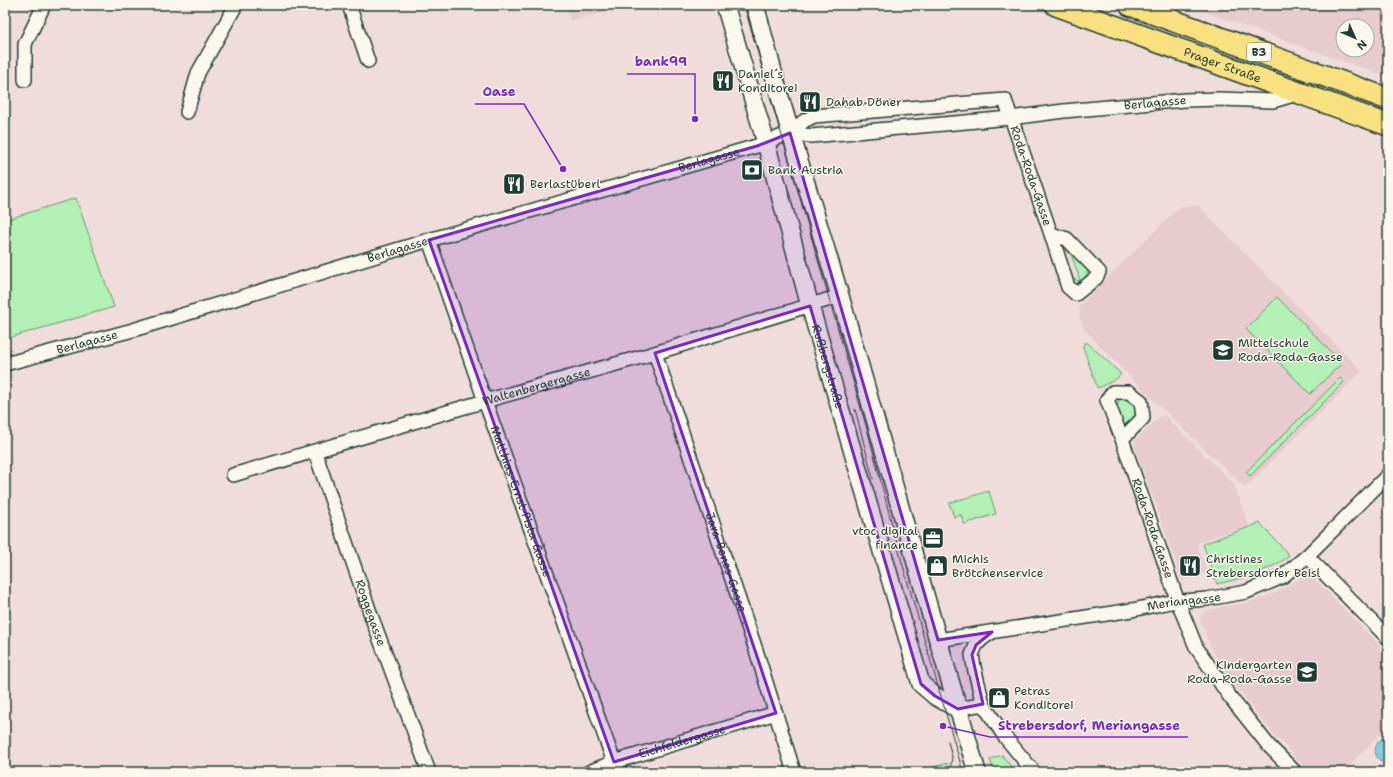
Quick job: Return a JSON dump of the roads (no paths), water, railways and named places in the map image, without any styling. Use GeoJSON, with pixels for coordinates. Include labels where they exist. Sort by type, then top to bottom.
{"type":"FeatureCollection","features":[{"type":"Feature","properties":{"kind":"main road","name":"Prager Straße"},"geometry":{"type":"LineString","coordinates":[[1056,5],[1388,125]]}},
{"type":"Feature","properties":{"kind":"main road","name":"Prager Straße"},"geometry":{"type":"LineString","coordinates":[[1130,5],[1388,99]]}},
{"type":"Feature","properties":{"kind":"street"},"geometry":{"type":"LineString","coordinates":[[25,80],[25,44],[44,5]]}},
{"type":"Feature","properties":{"kind":"street"},"geometry":{"type":"LineString","coordinates":[[187,112],[198,73],[236,5]]}},
{"type":"Feature","properties":{"kind":"street"},"geometry":{"type":"LineString","coordinates":[[349,5],[368,61]]}},
{"type":"Feature","properties":{"kind":"street","name":"Rußbergstraße"},"geometry":{"type":"LineString","coordinates":[[725,5],[766,142],[810,306],[921,684],[935,696],[958,709]]}},
{"type":"Feature","properties":{"kind":"street"},"geometry":{"type":"LineString","coordinates":[[755,5],[790,133],[840,296],[958,709],[978,772]]}},
{"type":"Feature","properties":{"kind":"street","name":"Berlagasse"},"geometry":{"type":"LineString","coordinates":[[790,133],[811,136],[1185,100],[1221,99],[1273,101],[1300,93]]}},
{"type":"Feature","properties":{"kind":"street","name":"Berlagasse"},"geometry":{"type":"LineString","coordinates":[[5,364],[134,330],[428,240],[766,142],[790,133],[804,121],[814,116],[1005,100],[1010,118]]}},
{"type":"Feature","properties":{"kind":"street","name":"Roda-Roda-Gasse"},"geometry":{"type":"LineString","coordinates":[[1010,118],[1068,287],[1076,294],[1096,278],[1099,272],[1067,239],[1051,234]]}},
{"type":"Feature","properties":{"kind":"street","name":"Matthias-Ernst-Pista-Gasse"},"geometry":{"type":"LineString","coordinates":[[428,240],[616,767]]}},
{"type":"Feature","properties":{"kind":"street","name":"Waltenbergergasse"},"geometry":{"type":"LineString","coordinates":[[233,475],[655,353],[840,296]]}},
{"type":"Feature","properties":{"kind":"street","name":"Jara-Benes-Gasse"},"geometry":{"type":"LineString","coordinates":[[655,353],[755,647],[794,772]]}},
{"type":"Feature","properties":{"kind":"street","name":"Roda-Roda-Gasse"},"geometry":{"type":"LineString","coordinates":[[1122,439],[1178,602],[1196,647],[1230,698],[1269,746],[1295,772]]}},
{"type":"Feature","properties":{"kind":"street","name":"Roggegasse"},"geometry":{"type":"LineString","coordinates":[[314,452],[372,618],[429,772]]}},
{"type":"Feature","properties":{"kind":"street","name":"Meriangasse"},"geometry":{"type":"LineString","coordinates":[[938,640],[1149,607],[1171,602],[1207,599],[1246,592],[1282,577],[1308,556],[1388,475]]}},
{"type":"Feature","properties":{"kind":"street"},"geometry":{"type":"LineString","coordinates":[[1308,556],[1388,638]]}},
{"type":"Feature","properties":{"kind":"street"},"geometry":{"type":"LineString","coordinates":[[992,632],[983,638],[976,646],[972,655],[983,704],[1005,737],[1034,772]]}},
{"type":"Feature","properties":{"kind":"street"},"geometry":{"type":"LineString","coordinates":[[958,709],[983,704]]}},
{"type":"Feature","properties":{"kind":"street","name":"Eichfeldergasse"},"geometry":{"type":"LineString","coordinates":[[589,772],[616,767],[776,713]]}},
{"type":"Feature","properties":{"kind":"water"},"geometry":{"type":"Polygon","coordinates":[[[1385,737],[1388,737],[1388,764],[1379,759],[1375,752],[1377,743],[1385,737]]]}},
{"type":"Feature","properties":{"kind":"tram line"},"geometry":{"type":"LineString","coordinates":[[744,5],[869,436],[901,559],[963,772]]}},
{"type":"Feature","properties":{"kind":"tram line"},"geometry":{"type":"LineString","coordinates":[[855,409],[873,479]]}},
{"type":"Feature","properties":{"kind":"tram line"},"geometry":{"type":"LineString","coordinates":[[948,741],[952,757],[950,772]]}},
{"type":"Feature","properties":{"kind":"place","name":"Daniel´s Konditorei"},"geometry":{"type":"Point","coordinates":[723,81]}},
{"type":"Feature","properties":{"kind":"place","name":"Dahab Döner"},"geometry":{"type":"Point","coordinates":[810,102]}},
{"type":"Feature","properties":{"kind":"place","name":"bank99"},"geometry":{"type":"Point","coordinates":[695,119]}},
{"type":"Feature","properties":{"kind":"place","name":"Oase"},"geometry":{"type":"Point","coordinates":[563,169]}},
{"type":"Feature","properties":{"kind":"place","name":"Bank Austria"},"geometry":{"type":"Point","coordinates":[752,170]}},
{"type":"Feature","properties":{"kind":"place","name":"Berlastüberl"},"geometry":{"type":"Point","coordinates":[514,184]}},
{"type":"Feature","properties":{"kind":"place","name":"Mittelschule Roda-Roda-Gasse"},"geometry":{"type":"Point","coordinates":[1223,350]}},
{"type":"Feature","properties":{"kind":"place","name":"vtoc digital finance"},"geometry":{"type":"Point","coordinates":[933,538]}},
{"type":"Feature","properties":{"kind":"place","name":"Michis Brötchenservice"},"geometry":{"type":"Point","coordinates":[937,566]}},
{"type":"Feature","properties":{"kind":"place","name":"Christines Strebersdorfer Beisl"},"geometry":{"type":"Point","coordinates":[1190,566]}},
{"type":"Feature","properties":{"kind":"place","name":"Kindergarten Roda-Roda-Gasse"},"geometry":{"type":"Point","coordinates":[1307,672]}},
{"type":"Feature","properties":{"kind":"place","name":"Petras Konditorei"},"geometry":{"type":"Point","coordinates":[999,698]}},
{"type":"Feature","properties":{"kind":"place","name":"Strebersdorf, Meriangasse"},"geometry":{"type":"Point","coordinates":[943,726]}}]}
